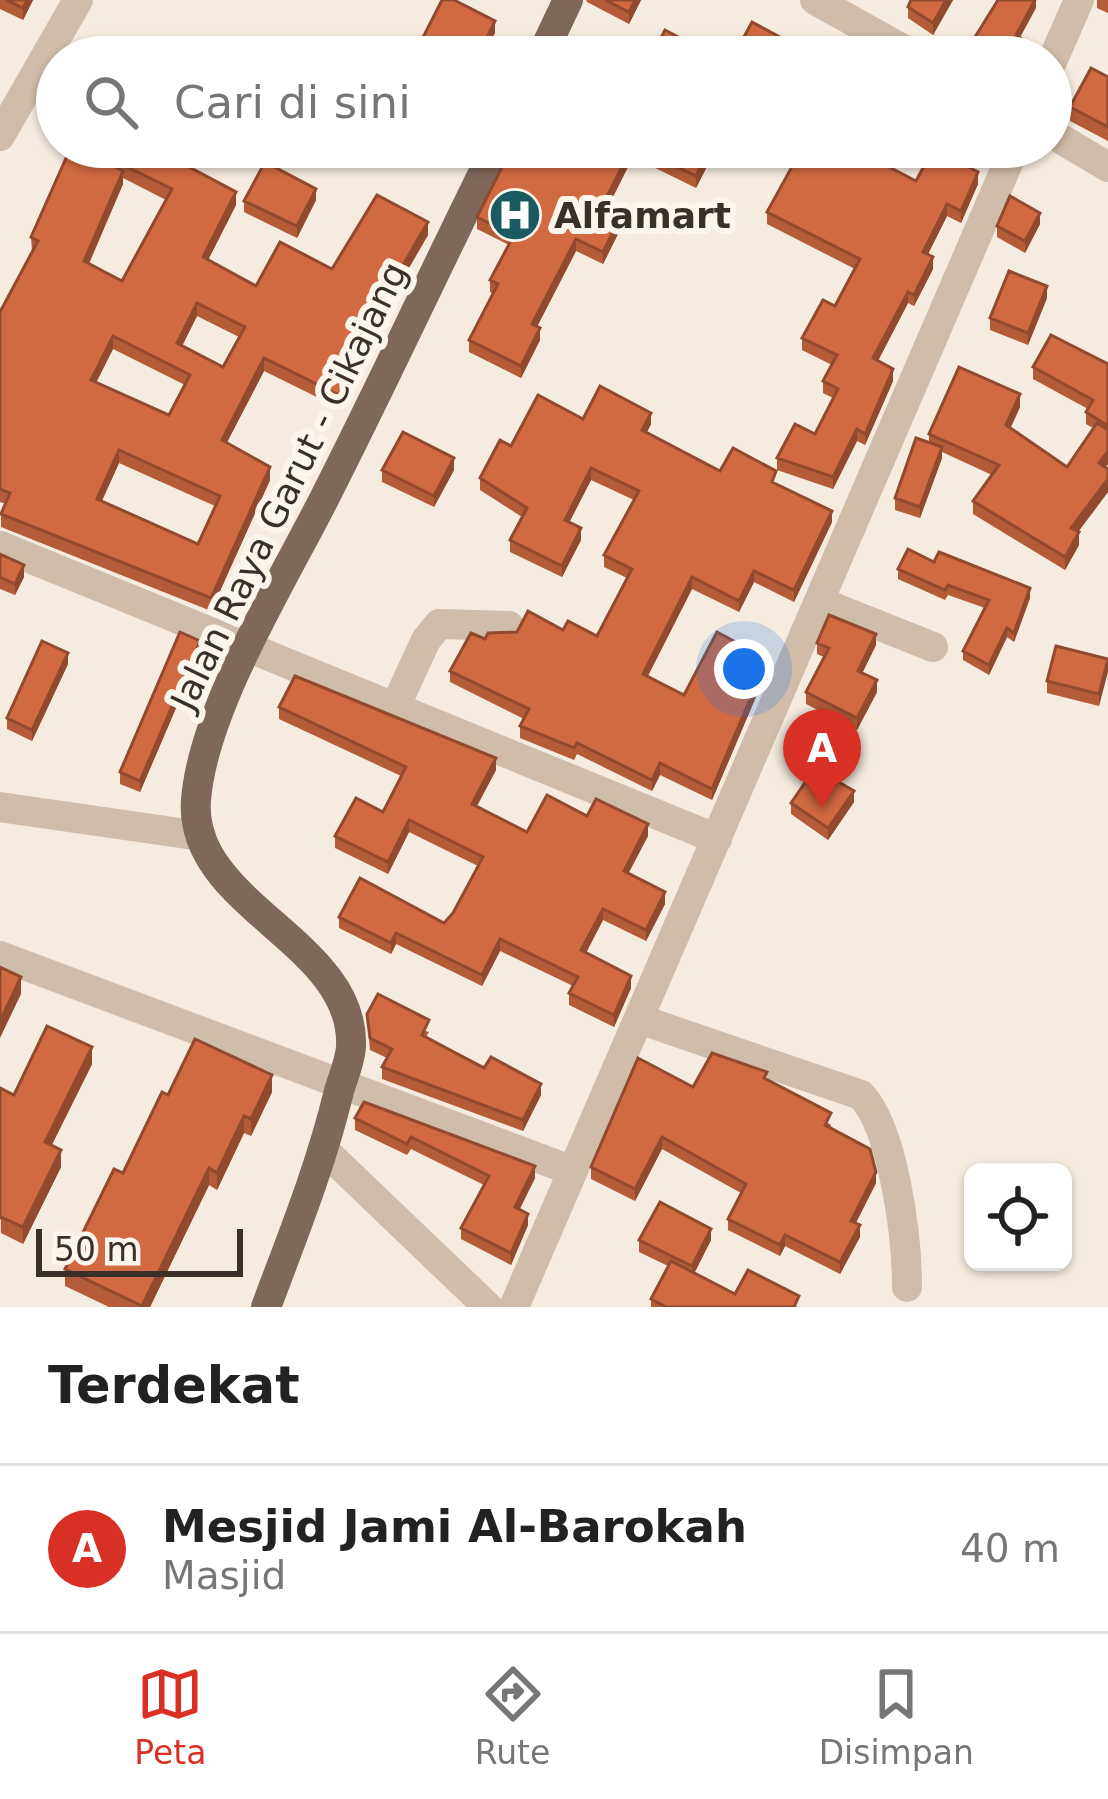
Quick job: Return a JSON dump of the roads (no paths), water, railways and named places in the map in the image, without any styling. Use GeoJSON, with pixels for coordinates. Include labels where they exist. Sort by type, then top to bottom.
{"type":"FeatureCollection","features":[{"type":"Feature","properties":{"kind":"main road"},"geometry":{"type":"LineString","coordinates":[[551,36],[568,0]]}},
{"type":"Feature","properties":{"kind":"main road","name":"Jalan Raya Garut - Cikajang"},"geometry":{"type":"LineString","coordinates":[[201,836],[195,803],[209,743],[250,646],[486,168]]}},
{"type":"Feature","properties":{"kind":"main road"},"geometry":{"type":"LineString","coordinates":[[201,836],[215,864],[310,960],[333,991],[351,1045],[326,1152],[266,1307]]}},
{"type":"Feature","properties":{"kind":"street"},"geometry":{"type":"LineString","coordinates":[[57,36],[78,0]]}},
{"type":"Feature","properties":{"kind":"street"},"geometry":{"type":"LineString","coordinates":[[815,0],[879,36]]}},
{"type":"Feature","properties":{"kind":"street"},"geometry":{"type":"LineString","coordinates":[[1063,36],[1079,0]]}},
{"type":"Feature","properties":{"kind":"street"},"geometry":{"type":"LineString","coordinates":[[0,136],[36,73]]}},
{"type":"Feature","properties":{"kind":"street"},"geometry":{"type":"LineString","coordinates":[[1072,146],[1108,167]]}},
{"type":"Feature","properties":{"kind":"street"},"geometry":{"type":"LineString","coordinates":[[514,1307],[1006,168]]}},
{"type":"Feature","properties":{"kind":"street"},"geometry":{"type":"LineString","coordinates":[[0,546],[717,839]]}},
{"type":"Feature","properties":{"kind":"street"},"geometry":{"type":"LineString","coordinates":[[820,602],[933,647]]}},
{"type":"Feature","properties":{"kind":"street"},"geometry":{"type":"LineString","coordinates":[[396,705],[439,624],[509,626]]}},
{"type":"Feature","properties":{"kind":"street"},"geometry":{"type":"LineString","coordinates":[[0,807],[201,836]]}},
{"type":"Feature","properties":{"kind":"street"},"geometry":{"type":"LineString","coordinates":[[0,956],[573,1171]]}},
{"type":"Feature","properties":{"kind":"street"},"geometry":{"type":"LineString","coordinates":[[639,1019],[861,1095],[873,1108],[898,1203],[907,1246],[907,1287]]}},
{"type":"Feature","properties":{"kind":"street"},"geometry":{"type":"LineString","coordinates":[[326,1152],[488,1307]]}},
{"type":"Feature","properties":{"kind":"place","name":"Alfamart"},"geometry":{"type":"Point","coordinates":[515,215]}},
{"type":"Feature","properties":{"kind":"place","name":"Mesjid Jami Al-Barokah"},"geometry":{"type":"Point","coordinates":[822,808]}}]}
